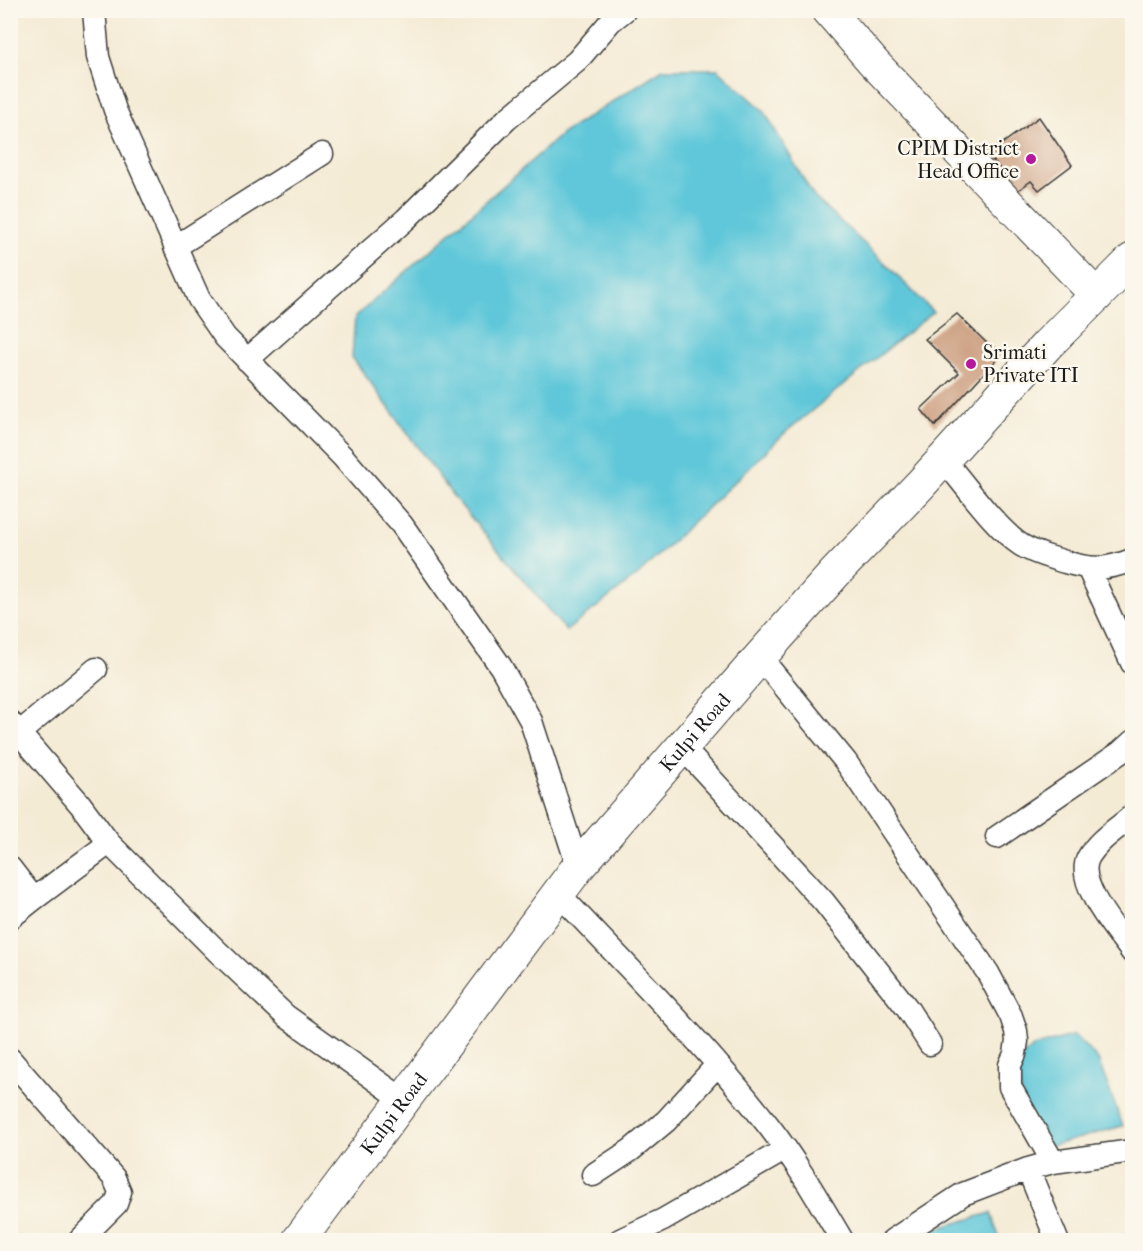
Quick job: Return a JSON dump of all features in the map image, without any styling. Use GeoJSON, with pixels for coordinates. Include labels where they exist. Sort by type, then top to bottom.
{"type":"FeatureCollection","features":[{"type":"Feature","properties":{"kind":"main road"},"geometry":{"type":"LineString","coordinates":[[828,10],[874,63],[1097,296]]}},
{"type":"Feature","properties":{"kind":"main road","name":"Kulpi Road"},"geometry":{"type":"LineString","coordinates":[[299,1240],[579,867],[835,573],[1047,345],[1132,260]]}},
{"type":"Feature","properties":{"kind":"street"},"geometry":{"type":"LineString","coordinates":[[94,10],[98,57],[115,110],[199,299],[225,337],[343,457],[402,525],[501,667],[531,721],[579,867]]}},
{"type":"Feature","properties":{"kind":"street"},"geometry":{"type":"LineString","coordinates":[[247,360],[406,219],[506,120],[577,61],[611,21],[625,10]]}},
{"type":"Feature","properties":{"kind":"street"},"geometry":{"type":"LineString","coordinates":[[175,247],[322,154]]}},
{"type":"Feature","properties":{"kind":"street"},"geometry":{"type":"LineString","coordinates":[[943,459],[1001,527],[1021,545],[1038,554],[1088,568],[1113,567],[1132,560]]}},
{"type":"Feature","properties":{"kind":"street"},"geometry":{"type":"LineString","coordinates":[[1088,568],[1132,663]]}},
{"type":"Feature","properties":{"kind":"street"},"geometry":{"type":"LineString","coordinates":[[760,657],[846,762],[988,973],[1016,1030],[1016,1054],[1010,1065],[1010,1087],[1053,1162]]}},
{"type":"Feature","properties":{"kind":"street"},"geometry":{"type":"LineString","coordinates":[[96,669],[13,732],[80,804],[109,843],[286,1016],[405,1101]]}},
{"type":"Feature","properties":{"kind":"street"},"geometry":{"type":"LineString","coordinates":[[998,837],[1132,742]]}},
{"type":"Feature","properties":{"kind":"street"},"geometry":{"type":"LineString","coordinates":[[682,747],[824,902],[907,1008],[930,1044]]}},
{"type":"Feature","properties":{"kind":"street"},"geometry":{"type":"LineString","coordinates":[[1132,816],[1098,844],[1087,860],[1087,881],[1096,900],[1132,952]]}},
{"type":"Feature","properties":{"kind":"street"},"geometry":{"type":"LineString","coordinates":[[10,918],[109,843]]}},
{"type":"Feature","properties":{"kind":"street"},"geometry":{"type":"LineString","coordinates":[[10,868],[34,899]]}},
{"type":"Feature","properties":{"kind":"street"},"geometry":{"type":"LineString","coordinates":[[559,894],[717,1065],[767,1124],[810,1185],[842,1240]]}},
{"type":"Feature","properties":{"kind":"street"},"geometry":{"type":"LineString","coordinates":[[10,1059],[114,1178],[120,1192],[116,1204],[80,1240]]}},
{"type":"Feature","properties":{"kind":"street"},"geometry":{"type":"LineString","coordinates":[[593,1174],[631,1150],[666,1121],[717,1065]]}},
{"type":"Feature","properties":{"kind":"street"},"geometry":{"type":"LineString","coordinates":[[620,1240],[663,1220],[786,1149]]}},
{"type":"Feature","properties":{"kind":"street"},"geometry":{"type":"LineString","coordinates":[[893,1240],[963,1194],[1028,1168],[1053,1162],[1132,1151]]}},
{"type":"Feature","properties":{"kind":"street"},"geometry":{"type":"LineString","coordinates":[[1028,1168],[1057,1240]]}},
{"type":"Feature","properties":{"kind":"water"},"geometry":{"type":"Polygon","coordinates":[[[663,69],[718,69],[764,111],[814,197],[885,263],[933,312],[787,431],[639,574],[566,631],[453,496],[352,357],[355,317],[563,133],[663,69]]]}},
{"type":"Feature","properties":{"kind":"water"},"geometry":{"type":"Polygon","coordinates":[[[1074,1035],[1098,1060],[1123,1126],[1048,1147],[1026,1112],[1014,1064],[1033,1047],[1074,1035]]]}},
{"type":"Feature","properties":{"kind":"water"},"geometry":{"type":"Polygon","coordinates":[[[991,1213],[1000,1240],[915,1240],[938,1228],[991,1213]]]}},
{"type":"Feature","properties":{"kind":"building","name":"CPIM District Head Office"},"geometry":{"type":"Polygon","coordinates":[[[1039,117],[1072,165],[1039,190],[1031,181],[1017,191],[988,154],[1039,117]]]}},
{"type":"Feature","properties":{"kind":"building","name":"Srimati Private ITI"},"geometry":{"type":"Polygon","coordinates":[[[957,314],[1000,356],[935,426],[921,409],[959,373],[925,339],[957,314]]]}},
{"type":"Feature","properties":{"kind":"place","name":"CPIM District Head Office"},"geometry":{"type":"Point","coordinates":[1031,159]}},
{"type":"Feature","properties":{"kind":"place","name":"Srimati Private ITI"},"geometry":{"type":"Point","coordinates":[971,364]}}]}
